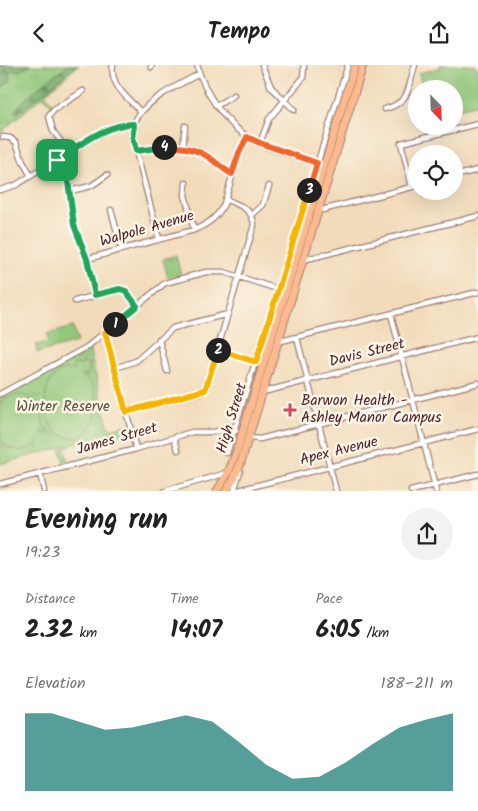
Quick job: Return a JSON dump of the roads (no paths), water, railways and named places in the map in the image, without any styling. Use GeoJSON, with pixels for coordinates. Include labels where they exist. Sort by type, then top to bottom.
{"type":"FeatureCollection","features":[{"type":"Feature","properties":{"kind":"highway","name":"High Street"},"geometry":{"type":"LineString","coordinates":[[226,491],[241,462],[242,434],[263,392],[285,291],[355,65]]}},
{"type":"Feature","properties":{"kind":"highway","name":"High Street"},"geometry":{"type":"LineString","coordinates":[[285,291],[304,259],[312,207],[363,65]]}},
{"type":"Feature","properties":{"kind":"highway","name":"High Street"},"geometry":{"type":"LineString","coordinates":[[217,491],[228,473],[274,342]]}},
{"type":"Feature","properties":{"kind":"street"},"geometry":{"type":"LineString","coordinates":[[113,65],[118,87],[141,111]]}},
{"type":"Feature","properties":{"kind":"street"},"geometry":{"type":"LineString","coordinates":[[197,65],[199,74],[216,107],[247,137],[317,163]]}},
{"type":"Feature","properties":{"kind":"street"},"geometry":{"type":"LineString","coordinates":[[262,65],[268,82],[294,110]]}},
{"type":"Feature","properties":{"kind":"street"},"geometry":{"type":"LineString","coordinates":[[260,143],[269,119],[303,78],[304,65]]}},
{"type":"Feature","properties":{"kind":"street"},"geometry":{"type":"LineString","coordinates":[[348,65],[317,163],[312,207],[322,210],[408,188]]}},
{"type":"Feature","properties":{"kind":"street"},"geometry":{"type":"LineString","coordinates":[[385,109],[397,105],[404,99],[415,65]]}},
{"type":"Feature","properties":{"kind":"street"},"geometry":{"type":"LineString","coordinates":[[159,239],[136,151],[133,137],[134,124],[141,111],[148,105],[199,74]]}},
{"type":"Feature","properties":{"kind":"street"},"geometry":{"type":"LineString","coordinates":[[69,153],[53,131],[50,116],[54,110],[83,91]]}},
{"type":"Feature","properties":{"kind":"street"},"geometry":{"type":"LineString","coordinates":[[216,107],[234,95]]}},
{"type":"Feature","properties":{"kind":"street"},"geometry":{"type":"LineString","coordinates":[[408,166],[401,143],[478,123]]}},
{"type":"Feature","properties":{"kind":"street"},"geometry":{"type":"LineString","coordinates":[[0,189],[11,187],[31,176],[107,129],[124,124],[134,124]]}},
{"type":"Feature","properties":{"kind":"street"},"geometry":{"type":"LineString","coordinates":[[183,147],[185,126]]}},
{"type":"Feature","properties":{"kind":"street"},"geometry":{"type":"LineString","coordinates":[[3,137],[16,141],[23,163],[31,176]]}},
{"type":"Feature","properties":{"kind":"street","name":"Walpole Avenue"},"geometry":{"type":"LineString","coordinates":[[87,259],[204,226],[215,218],[225,199],[239,153],[247,137]]}},
{"type":"Feature","properties":{"kind":"street"},"geometry":{"type":"LineString","coordinates":[[136,151],[163,147],[183,147],[201,153],[232,174]]}},
{"type":"Feature","properties":{"kind":"street"},"geometry":{"type":"LineString","coordinates":[[57,160],[66,176],[70,191],[74,225],[87,259],[95,295]]}},
{"type":"Feature","properties":{"kind":"street"},"geometry":{"type":"LineString","coordinates":[[463,174],[478,170]]}},
{"type":"Feature","properties":{"kind":"street"},"geometry":{"type":"LineString","coordinates":[[70,191],[91,186],[107,175]]}},
{"type":"Feature","properties":{"kind":"street"},"geometry":{"type":"LineString","coordinates":[[186,183],[185,195],[194,229]]}},
{"type":"Feature","properties":{"kind":"street"},"geometry":{"type":"LineString","coordinates":[[252,215],[263,205],[269,186]]}},
{"type":"Feature","properties":{"kind":"street"},"geometry":{"type":"LineString","coordinates":[[126,412],[205,390],[254,225],[252,215],[243,207],[225,199]]}},
{"type":"Feature","properties":{"kind":"street"},"geometry":{"type":"LineString","coordinates":[[111,210],[122,250]]}},
{"type":"Feature","properties":{"kind":"street"},"geometry":{"type":"LineString","coordinates":[[304,259],[478,216]]}},
{"type":"Feature","properties":{"kind":"street"},"geometry":{"type":"LineString","coordinates":[[0,393],[86,347],[158,288],[169,282],[214,271],[240,277],[285,291],[256,362],[242,434],[227,453]]}},
{"type":"Feature","properties":{"kind":"street"},"geometry":{"type":"LineString","coordinates":[[75,301],[120,289],[126,291],[137,306]]}},
{"type":"Feature","properties":{"kind":"street"},"geometry":{"type":"LineString","coordinates":[[274,342],[297,338],[478,292]]}},
{"type":"Feature","properties":{"kind":"street"},"geometry":{"type":"LineString","coordinates":[[115,368],[136,361],[173,328],[228,314]]}},
{"type":"Feature","properties":{"kind":"street"},"geometry":{"type":"LineString","coordinates":[[391,314],[436,491]]}},
{"type":"Feature","properties":{"kind":"street"},"geometry":{"type":"LineString","coordinates":[[105,332],[136,449]]}},
{"type":"Feature","properties":{"kind":"street","name":"Davis Street"},"geometry":{"type":"LineString","coordinates":[[263,392],[478,337]]}},
{"type":"Feature","properties":{"kind":"street"},"geometry":{"type":"LineString","coordinates":[[297,338],[336,491]]}},
{"type":"Feature","properties":{"kind":"street"},"geometry":{"type":"LineString","coordinates":[[159,339],[167,371]]}},
{"type":"Feature","properties":{"kind":"street"},"geometry":{"type":"LineString","coordinates":[[217,350],[256,362]]}},
{"type":"Feature","properties":{"kind":"street","name":"James Street"},"geometry":{"type":"LineString","coordinates":[[0,484],[136,449],[192,432],[213,432],[227,429],[260,439],[478,383]]}},
{"type":"Feature","properties":{"kind":"street","name":"Apex Avenue"},"geometry":{"type":"LineString","coordinates":[[234,491],[478,429]]}},
{"type":"Feature","properties":{"kind":"street"},"geometry":{"type":"LineString","coordinates":[[174,437],[178,450]]}},
{"type":"Feature","properties":{"kind":"street","name":"High Street"},"geometry":{"type":"LineString","coordinates":[[234,491],[241,462]]}},
{"type":"Feature","properties":{"kind":"street"},"geometry":{"type":"LineString","coordinates":[[165,491],[228,473]]}},
{"type":"Feature","properties":{"kind":"street"},"geometry":{"type":"LineString","coordinates":[[40,474],[44,491]]}},
{"type":"Feature","properties":{"kind":"street"},"geometry":{"type":"LineString","coordinates":[[412,491],[478,474]]}},
{"type":"Feature","properties":{"kind":"street"},"geometry":{"type":"LineString","coordinates":[[212,479],[217,482],[217,491]]}},
{"type":"Feature","properties":{"kind":"place","name":"Barwon Health - Ashley Manor Campus"},"geometry":{"type":"Point","coordinates":[290,410]}},
{"type":"Feature","properties":{"kind":"park label","name":"Winter Reserve"},"geometry":{"type":"Point","coordinates":[63,407]}}]}
